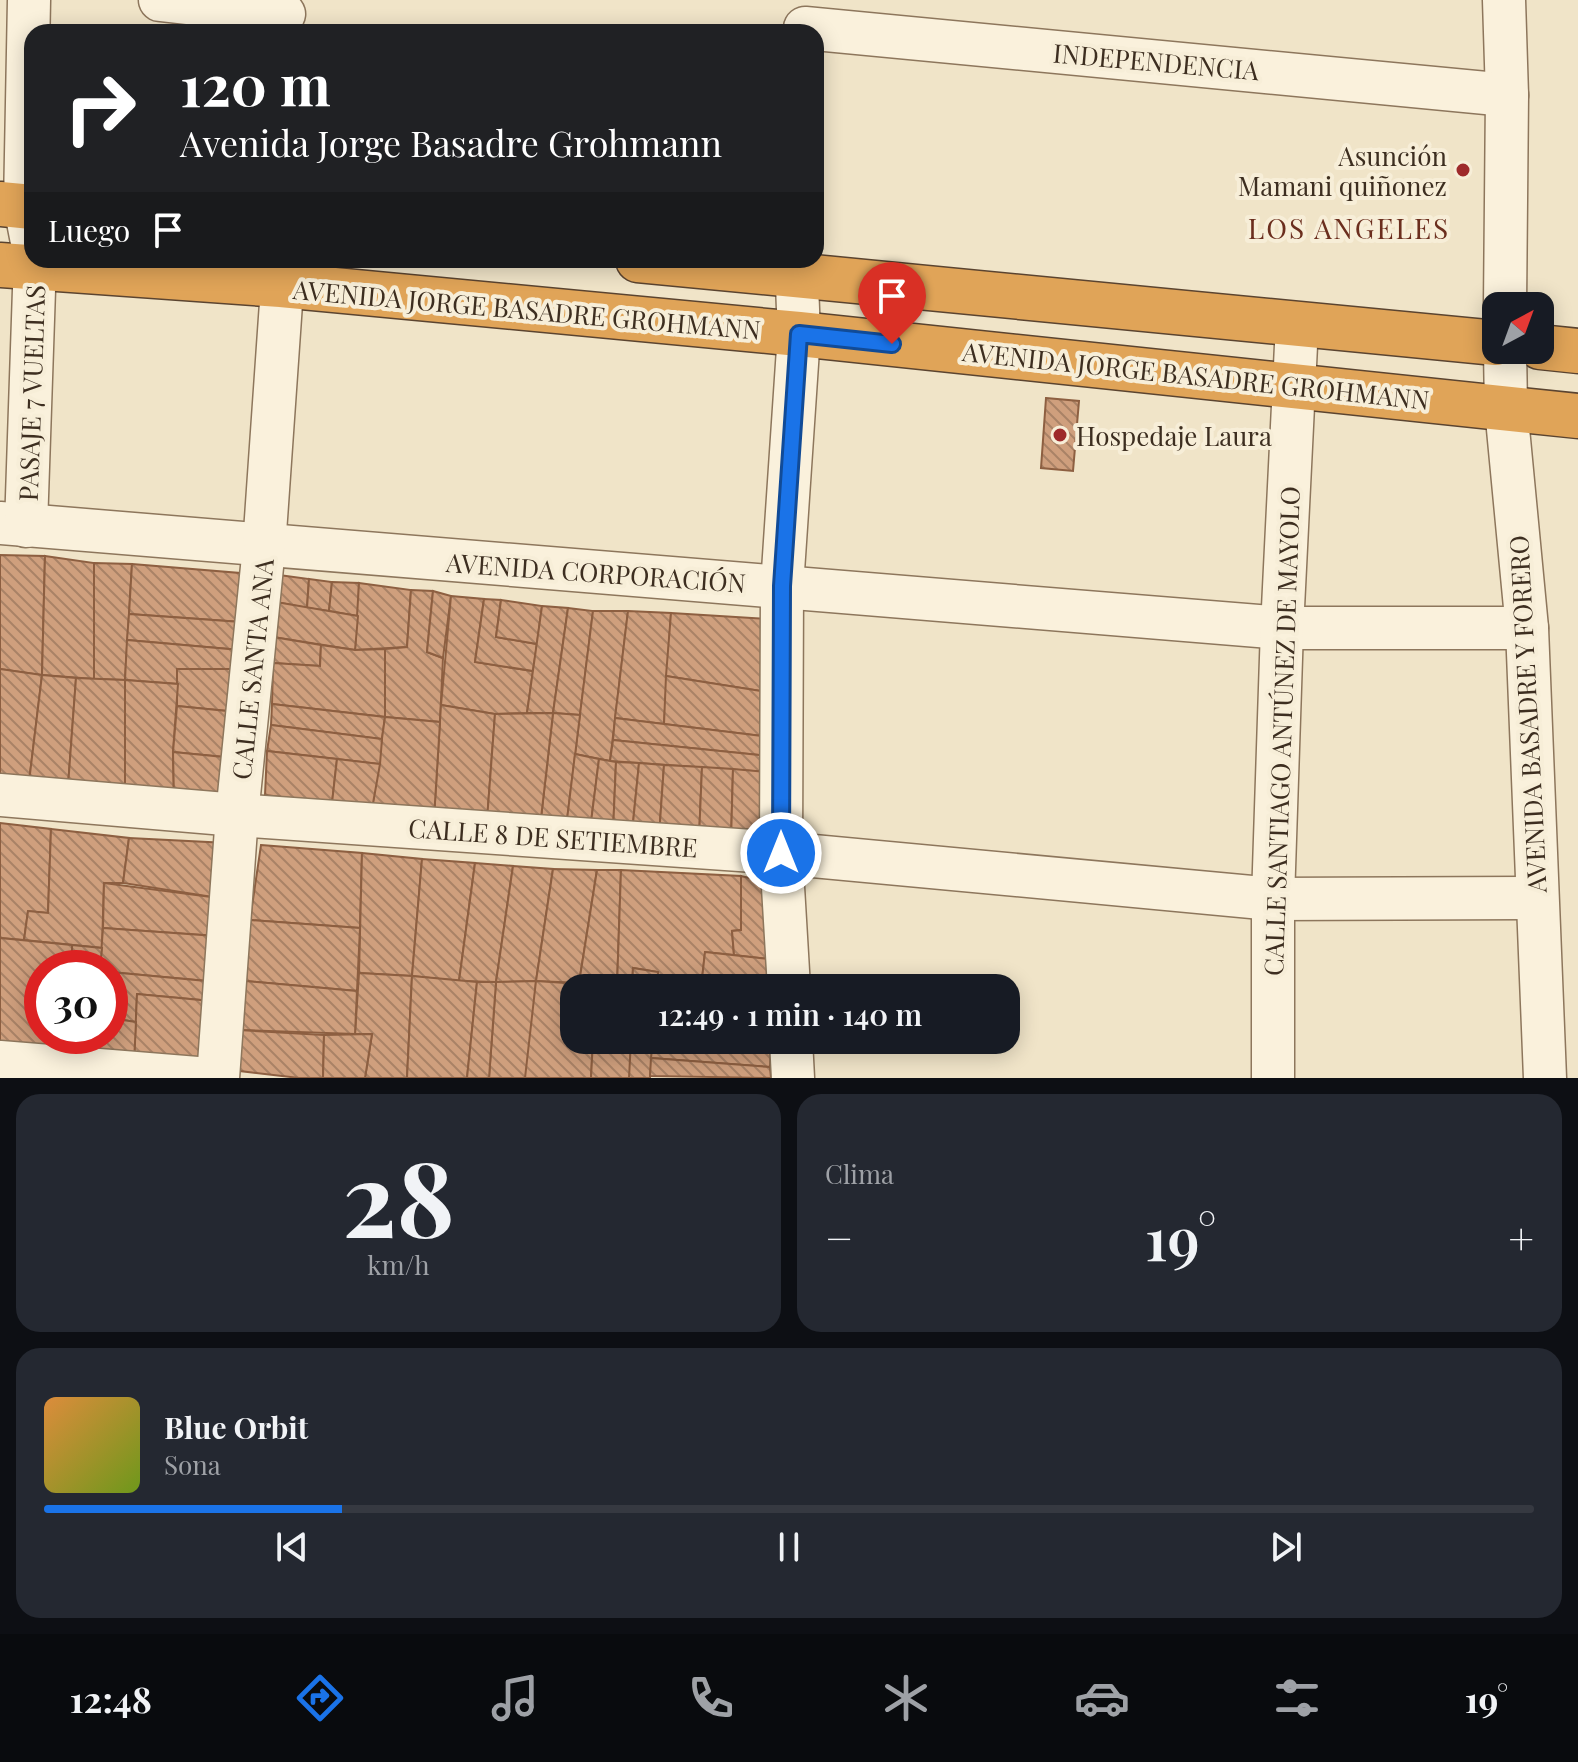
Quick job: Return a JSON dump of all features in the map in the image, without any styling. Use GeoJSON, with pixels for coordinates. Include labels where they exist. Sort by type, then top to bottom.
{"type":"FeatureCollection","features":[{"type":"Feature","properties":{"kind":"highway","name":"AVENIDA JORGE BASADRE GROHMANN"},"geometry":{"type":"LineString","coordinates":[[247,268],[799,334],[1578,416]]}},
{"type":"Feature","properties":{"kind":"highway"},"geometry":{"type":"LineString","coordinates":[[796,268],[1297,325],[1482,342]]}},
{"type":"Feature","properties":{"kind":"highway"},"geometry":{"type":"LineString","coordinates":[[1554,348],[1578,351]]}},
{"type":"Feature","properties":{"kind":"street","name":"PASAJE 7 VUELTAS"},"geometry":{"type":"LineString","coordinates":[[28,24],[29,0]]}},
{"type":"Feature","properties":{"kind":"street"},"geometry":{"type":"LineString","coordinates":[[160,0],[284,14]]}},
{"type":"Feature","properties":{"kind":"street"},"geometry":{"type":"LineString","coordinates":[[1504,0],[1507,95],[1505,292]]}},
{"type":"Feature","properties":{"kind":"street","name":"INDEPENDENCIA"},"geometry":{"type":"LineString","coordinates":[[804,20],[1507,95]]}},
{"type":"Feature","properties":{"kind":"street","name":"PASAJE 7 VUELTAS"},"geometry":{"type":"LineString","coordinates":[[13,525],[24,197]]}},
{"type":"Feature","properties":{"kind":"street"},"geometry":{"type":"LineString","coordinates":[[788,974],[781,853],[782,586],[799,334],[796,268]]}},
{"type":"Feature","properties":{"kind":"street","name":"CALLE SANTA ANA"},"geometry":{"type":"LineString","coordinates":[[218,1078],[237,815],[264,547],[282,273]]}},
{"type":"Feature","properties":{"kind":"street","name":"CALLE SANTIAGO ANTÚNEZ DE MAYOLO"},"geometry":{"type":"LineString","coordinates":[[1273,1078],[1273,899],[1297,325]]}},
{"type":"Feature","properties":{"kind":"street","name":"AVENIDA BASADRE Y FORERO"},"geometry":{"type":"LineString","coordinates":[[1505,364],[1506,408],[1527,628],[1545,1078]]}},
{"type":"Feature","properties":{"kind":"street","name":"AVENIDA CORPORACIÓN"},"geometry":{"type":"LineString","coordinates":[[13,525],[1282,628],[1527,628]]}},
{"type":"Feature","properties":{"kind":"street","name":"CALLE 8 DE SETIEMBRE"},"geometry":{"type":"LineString","coordinates":[[0,795],[781,853],[1273,899],[1537,898]]}},
{"type":"Feature","properties":{"kind":"street"},"geometry":{"type":"LineString","coordinates":[[792,1054],[793,1078]]}},
{"type":"Feature","properties":{"kind":"street"},"geometry":{"type":"LineString","coordinates":[[0,1062],[197,1078]]}},
{"type":"Feature","properties":{"kind":"building","name":"Hospedaje Laura"},"geometry":{"type":"Polygon","coordinates":[[[1046,398],[1079,401],[1073,471],[1041,468],[1046,398]]]}},
{"type":"Feature","properties":{"kind":"building"},"geometry":{"type":"Polygon","coordinates":[[[0,555],[45,556],[42,675],[0,669],[0,555]]]}},
{"type":"Feature","properties":{"kind":"building"},"geometry":{"type":"Polygon","coordinates":[[[45,556],[94,563],[94,679],[42,675],[45,556]]]}},
{"type":"Feature","properties":{"kind":"building"},"geometry":{"type":"Polygon","coordinates":[[[94,563],[132,564],[125,680],[94,679],[94,563]]]}},
{"type":"Feature","properties":{"kind":"building"},"geometry":{"type":"Polygon","coordinates":[[[132,564],[240,573],[241,622],[129,614],[132,564]]]}},
{"type":"Feature","properties":{"kind":"building"},"geometry":{"type":"Polygon","coordinates":[[[279,575],[309,579],[307,608],[276,602],[279,575]]]}},
{"type":"Feature","properties":{"kind":"building"},"geometry":{"type":"Polygon","coordinates":[[[309,579],[332,582],[329,611],[307,608],[309,579]]]}},
{"type":"Feature","properties":{"kind":"building"},"geometry":{"type":"Polygon","coordinates":[[[332,582],[359,583],[358,616],[329,611],[332,582]]]}},
{"type":"Feature","properties":{"kind":"building"},"geometry":{"type":"Polygon","coordinates":[[[359,583],[411,590],[407,647],[355,650],[359,583]]]}},
{"type":"Feature","properties":{"kind":"building"},"geometry":{"type":"Polygon","coordinates":[[[411,590],[433,591],[427,652],[443,658],[440,722],[385,717],[385,649],[407,647],[411,590]]]}},
{"type":"Feature","properties":{"kind":"building"},"geometry":{"type":"Polygon","coordinates":[[[433,591],[451,596],[443,658],[427,652],[433,591]]]}},
{"type":"Feature","properties":{"kind":"building"},"geometry":{"type":"Polygon","coordinates":[[[451,596],[484,599],[475,662],[533,671],[527,713],[495,714],[441,705],[451,596]]]}},
{"type":"Feature","properties":{"kind":"building"},"geometry":{"type":"Polygon","coordinates":[[[484,599],[501,600],[496,637],[537,644],[533,671],[475,662],[484,599]]]}},
{"type":"Feature","properties":{"kind":"building"},"geometry":{"type":"Polygon","coordinates":[[[501,600],[542,606],[537,644],[496,637],[501,600]]]}},
{"type":"Feature","properties":{"kind":"building"},"geometry":{"type":"Polygon","coordinates":[[[276,602],[358,616],[355,650],[273,637],[276,602]]]}},
{"type":"Feature","properties":{"kind":"building"},"geometry":{"type":"Polygon","coordinates":[[[542,606],[568,608],[553,713],[527,713],[542,606]]]}},
{"type":"Feature","properties":{"kind":"building"},"geometry":{"type":"Polygon","coordinates":[[[568,608],[593,611],[580,715],[553,713],[568,608]]]}},
{"type":"Feature","properties":{"kind":"building"},"geometry":{"type":"Polygon","coordinates":[[[593,611],[628,611],[610,761],[575,754],[593,611]]]}},
{"type":"Feature","properties":{"kind":"building"},"geometry":{"type":"Polygon","coordinates":[[[628,611],[671,613],[664,724],[615,718],[628,611]]]}},
{"type":"Feature","properties":{"kind":"building"},"geometry":{"type":"Polygon","coordinates":[[[671,613],[770,619],[767,692],[666,676],[671,613]]]}},
{"type":"Feature","properties":{"kind":"building"},"geometry":{"type":"Polygon","coordinates":[[[129,614],[241,622],[240,650],[127,640],[129,614]]]}},
{"type":"Feature","properties":{"kind":"building"},"geometry":{"type":"Polygon","coordinates":[[[273,637],[321,645],[320,666],[273,663],[273,637]]]}},
{"type":"Feature","properties":{"kind":"building"},"geometry":{"type":"Polygon","coordinates":[[[127,640],[240,650],[236,669],[177,669],[178,684],[125,680],[127,640]]]}},
{"type":"Feature","properties":{"kind":"building"},"geometry":{"type":"Polygon","coordinates":[[[321,645],[355,650],[385,649],[385,717],[272,704],[273,663],[320,666],[321,645]]]}},
{"type":"Feature","properties":{"kind":"building"},"geometry":{"type":"Polygon","coordinates":[[[0,669],[42,675],[29,782],[0,780],[0,669]]]}},
{"type":"Feature","properties":{"kind":"building"},"geometry":{"type":"Polygon","coordinates":[[[177,669],[236,669],[237,712],[177,706],[177,669]]]}},
{"type":"Feature","properties":{"kind":"building"},"geometry":{"type":"Polygon","coordinates":[[[42,675],[76,678],[68,786],[29,782],[42,675]]]}},
{"type":"Feature","properties":{"kind":"building"},"geometry":{"type":"Polygon","coordinates":[[[666,676],[767,692],[770,737],[664,724],[666,676]]]}},
{"type":"Feature","properties":{"kind":"building"},"geometry":{"type":"Polygon","coordinates":[[[76,678],[125,680],[125,793],[68,786],[76,678]]]}},
{"type":"Feature","properties":{"kind":"building"},"geometry":{"type":"Polygon","coordinates":[[[125,680],[178,684],[173,752],[174,799],[125,793],[125,680]]]}},
{"type":"Feature","properties":{"kind":"building"},"geometry":{"type":"Polygon","coordinates":[[[272,704],[385,717],[382,739],[271,725],[272,704]]]}},
{"type":"Feature","properties":{"kind":"building"},"geometry":{"type":"Polygon","coordinates":[[[441,705],[495,714],[487,820],[434,818],[441,705]]]}},
{"type":"Feature","properties":{"kind":"building"},"geometry":{"type":"Polygon","coordinates":[[[177,706],[237,712],[234,758],[173,752],[177,706]]]}},
{"type":"Feature","properties":{"kind":"building"},"geometry":{"type":"Polygon","coordinates":[[[553,713],[580,715],[566,828],[540,827],[553,713]]]}},
{"type":"Feature","properties":{"kind":"building"},"geometry":{"type":"Polygon","coordinates":[[[553,713],[540,827],[487,820],[495,714],[553,713]]]}},
{"type":"Feature","properties":{"kind":"building"},"geometry":{"type":"Polygon","coordinates":[[[385,717],[440,722],[434,818],[372,809],[385,717]]]}},
{"type":"Feature","properties":{"kind":"building"},"geometry":{"type":"Polygon","coordinates":[[[615,718],[770,737],[769,756],[613,740],[615,718]]]}},
{"type":"Feature","properties":{"kind":"building"},"geometry":{"type":"Polygon","coordinates":[[[271,725],[382,739],[380,764],[267,751],[271,725]]]}},
{"type":"Feature","properties":{"kind":"building"},"geometry":{"type":"Polygon","coordinates":[[[613,740],[769,756],[767,772],[610,761],[613,740]]]}},
{"type":"Feature","properties":{"kind":"building"},"geometry":{"type":"Polygon","coordinates":[[[267,751],[337,759],[332,803],[265,795],[267,751]]]}},
{"type":"Feature","properties":{"kind":"building"},"geometry":{"type":"Polygon","coordinates":[[[173,752],[234,758],[232,797],[174,799],[173,752]]]}},
{"type":"Feature","properties":{"kind":"building"},"geometry":{"type":"Polygon","coordinates":[[[575,754],[599,759],[590,830],[566,828],[575,754]]]}},
{"type":"Feature","properties":{"kind":"building"},"geometry":{"type":"Polygon","coordinates":[[[337,759],[380,764],[372,809],[332,803],[337,759]]]}},
{"type":"Feature","properties":{"kind":"building"},"geometry":{"type":"Polygon","coordinates":[[[599,759],[616,762],[613,832],[590,830],[599,759]]]}},
{"type":"Feature","properties":{"kind":"building"},"geometry":{"type":"Polygon","coordinates":[[[616,762],[639,763],[632,833],[613,832],[616,762]]]}},
{"type":"Feature","properties":{"kind":"building"},"geometry":{"type":"Polygon","coordinates":[[[639,763],[664,765],[659,836],[632,833],[639,763]]]}},
{"type":"Feature","properties":{"kind":"building"},"geometry":{"type":"Polygon","coordinates":[[[664,765],[702,767],[699,838],[659,836],[664,765]]]}},
{"type":"Feature","properties":{"kind":"building"},"geometry":{"type":"Polygon","coordinates":[[[702,767],[733,769],[731,841],[699,838],[702,767]]]}},
{"type":"Feature","properties":{"kind":"building"},"geometry":{"type":"Polygon","coordinates":[[[733,769],[767,772],[767,842],[731,841],[733,769]]]}},
{"type":"Feature","properties":{"kind":"building"},"geometry":{"type":"Polygon","coordinates":[[[0,823],[51,829],[48,913],[28,911],[24,940],[0,938],[0,823]]]}},
{"type":"Feature","properties":{"kind":"building"},"geometry":{"type":"Polygon","coordinates":[[[51,829],[129,838],[123,883],[104,883],[102,948],[24,940],[28,911],[48,913],[51,829]]]}},
{"type":"Feature","properties":{"kind":"building"},"geometry":{"type":"Polygon","coordinates":[[[129,838],[227,843],[219,898],[123,883],[129,838]]]}},
{"type":"Feature","properties":{"kind":"building"},"geometry":{"type":"Polygon","coordinates":[[[261,845],[362,853],[360,928],[250,920],[261,845]]]}},
{"type":"Feature","properties":{"kind":"building"},"geometry":{"type":"Polygon","coordinates":[[[362,853],[422,859],[412,976],[359,973],[362,853]]]}},
{"type":"Feature","properties":{"kind":"building"},"geometry":{"type":"Polygon","coordinates":[[[422,859],[475,863],[459,981],[412,976],[422,859]]]}},
{"type":"Feature","properties":{"kind":"building"},"geometry":{"type":"Polygon","coordinates":[[[475,863],[513,866],[496,982],[459,981],[475,863]]]}},
{"type":"Feature","properties":{"kind":"building"},"geometry":{"type":"Polygon","coordinates":[[[513,866],[553,869],[536,981],[496,982],[513,866]]]}},
{"type":"Feature","properties":{"kind":"building"},"geometry":{"type":"Polygon","coordinates":[[[553,869],[597,870],[580,974],[560,974],[560,982],[536,981],[553,869]]]}},
{"type":"Feature","properties":{"kind":"building"},"geometry":{"type":"Polygon","coordinates":[[[597,870],[621,870],[617,974],[580,974],[597,870]]]}},
{"type":"Feature","properties":{"kind":"building"},"geometry":{"type":"Polygon","coordinates":[[[621,870],[741,876],[741,930],[732,931],[734,955],[705,952],[703,974],[658,974],[633,968],[633,974],[617,974],[621,870]]]}},
{"type":"Feature","properties":{"kind":"building"},"geometry":{"type":"Polygon","coordinates":[[[741,876],[780,885],[777,960],[734,955],[732,931],[741,930],[741,876]]]}},
{"type":"Feature","properties":{"kind":"building"},"geometry":{"type":"Polygon","coordinates":[[[104,883],[219,898],[216,936],[103,928],[104,883]]]}},
{"type":"Feature","properties":{"kind":"building"},"geometry":{"type":"Polygon","coordinates":[[[250,920],[360,928],[357,991],[246,981],[250,920]]]}},
{"type":"Feature","properties":{"kind":"building"},"geometry":{"type":"Polygon","coordinates":[[[103,928],[216,936],[217,982],[128,974],[128,950],[101,950],[103,928]]]}},
{"type":"Feature","properties":{"kind":"building"},"geometry":{"type":"Polygon","coordinates":[[[0,938],[72,945],[72,950],[24,950],[24,1054],[71,1054],[71,1061],[0,1055],[0,938]]]}},
{"type":"Feature","properties":{"kind":"building"},"geometry":{"type":"Polygon","coordinates":[[[72,945],[102,948],[102,950],[72,950],[72,945]]]}},
{"type":"Feature","properties":{"kind":"building"},"geometry":{"type":"Polygon","coordinates":[[[705,952],[777,960],[776,974],[703,974],[705,952]]]}},
{"type":"Feature","properties":{"kind":"building"},"geometry":{"type":"Polygon","coordinates":[[[633,968],[658,972],[658,974],[633,974],[633,968]]]}},
{"type":"Feature","properties":{"kind":"building"},"geometry":{"type":"Polygon","coordinates":[[[359,973],[412,976],[407,1078],[365,1078],[372,1034],[355,1034],[359,973]]]}},
{"type":"Feature","properties":{"kind":"building"},"geometry":{"type":"Polygon","coordinates":[[[128,974],[217,982],[211,1001],[137,994],[136,1022],[128,1021],[128,974]]]}},
{"type":"Feature","properties":{"kind":"building"},"geometry":{"type":"Polygon","coordinates":[[[412,976],[477,982],[467,1078],[407,1078],[412,976]]]}},
{"type":"Feature","properties":{"kind":"building"},"geometry":{"type":"Polygon","coordinates":[[[246,981],[357,991],[355,1034],[239,1030],[246,981]]]}},
{"type":"Feature","properties":{"kind":"building"},"geometry":{"type":"Polygon","coordinates":[[[536,981],[528,1078],[489,1078],[496,982],[536,981]]]}},
{"type":"Feature","properties":{"kind":"building"},"geometry":{"type":"Polygon","coordinates":[[[536,981],[560,983],[560,1054],[592,1054],[591,1078],[525,1078],[536,981]]]}},
{"type":"Feature","properties":{"kind":"building"},"geometry":{"type":"Polygon","coordinates":[[[477,982],[496,982],[489,1078],[467,1078],[477,982]]]}},
{"type":"Feature","properties":{"kind":"building"},"geometry":{"type":"Polygon","coordinates":[[[137,994],[211,1001],[207,1070],[134,1062],[137,994]]]}},
{"type":"Feature","properties":{"kind":"building"},"geometry":{"type":"Polygon","coordinates":[[[128,1021],[136,1022],[134,1062],[71,1061],[71,1054],[128,1054],[128,1021]]]}},
{"type":"Feature","properties":{"kind":"building"},"geometry":{"type":"Polygon","coordinates":[[[239,1030],[324,1035],[323,1078],[240,1071],[239,1030]]]}},
{"type":"Feature","properties":{"kind":"building"},"geometry":{"type":"Polygon","coordinates":[[[372,1034],[365,1078],[323,1078],[324,1035],[372,1034]]]}},
{"type":"Feature","properties":{"kind":"building"},"geometry":{"type":"Polygon","coordinates":[[[592,1054],[631,1054],[630,1078],[591,1078],[592,1054]]]}},
{"type":"Feature","properties":{"kind":"building"},"geometry":{"type":"Polygon","coordinates":[[[630,1054],[652,1054],[650,1078],[629,1078],[630,1054]]]}},
{"type":"Feature","properties":{"kind":"building"},"geometry":{"type":"Polygon","coordinates":[[[651,1054],[770,1054],[770,1067],[651,1058],[651,1054]]]}},
{"type":"Feature","properties":{"kind":"building"},"geometry":{"type":"Polygon","coordinates":[[[651,1058],[770,1067],[771,1078],[650,1076],[651,1058]]]}},
{"type":"Feature","properties":{"kind":"place","name":"Asunción Mamani quiñonez"},"geometry":{"type":"Point","coordinates":[1463,170]}},
{"type":"Feature","properties":{"kind":"place","name":"Hospedaje Laura"},"geometry":{"type":"Point","coordinates":[1060,435]}},
{"type":"Feature","properties":{"kind":"district","name":"LOS ANGELES"},"geometry":{"type":"Point","coordinates":[1349,227]}},
{"type":"Feature","properties":{"kind":"route"},"geometry":{"type":"LineString","coordinates":[[781,853],[782,586],[799,334],[892,344]]}}]}
